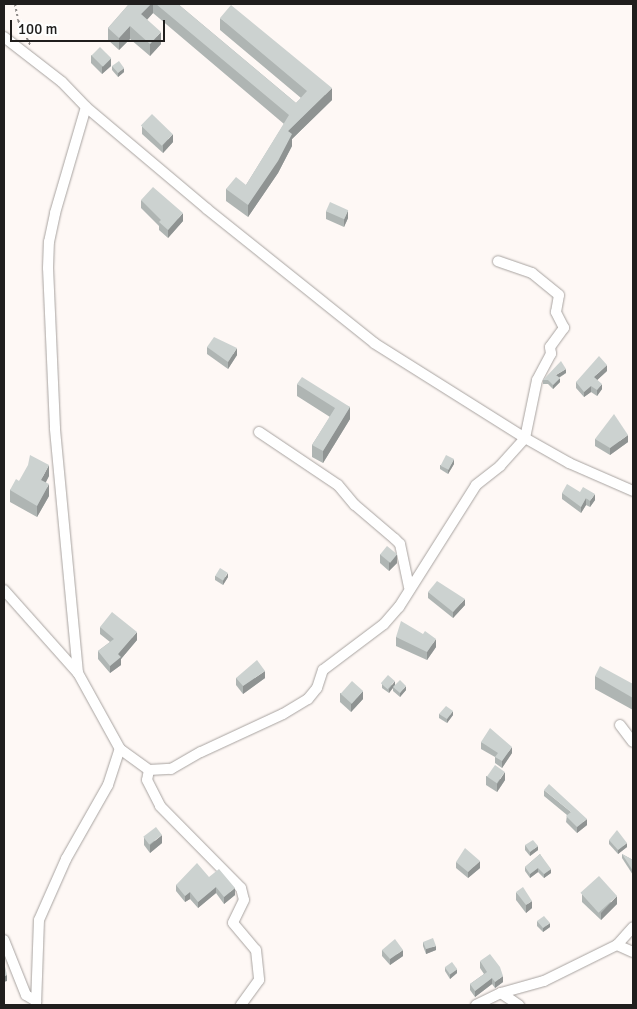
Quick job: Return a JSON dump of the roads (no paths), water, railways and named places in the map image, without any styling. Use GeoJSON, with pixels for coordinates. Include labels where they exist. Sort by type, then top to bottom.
{"type":"FeatureCollection","features":[{"type":"Feature","properties":{"kind":"street"},"geometry":{"type":"LineString","coordinates":[[4,38],[62,82],[86,107],[207,209],[374,343],[525,438],[569,463],[633,491]]}},
{"type":"Feature","properties":{"kind":"street"},"geometry":{"type":"LineString","coordinates":[[78,673],[55,428],[48,268],[55,212],[86,107]]}},
{"type":"Feature","properties":{"kind":"street"},"geometry":{"type":"LineString","coordinates":[[4,590],[78,673],[120,749],[149,770],[172,769],[308,700],[324,670],[384,624],[476,485],[500,466],[525,438],[537,380],[551,354],[550,347],[564,328],[556,312],[559,295],[532,273],[498,261]]}},
{"type":"Feature","properties":{"kind":"street"},"geometry":{"type":"LineString","coordinates":[[259,432],[338,485],[361,511],[400,544],[409,587]]}},
{"type":"Feature","properties":{"kind":"street"},"geometry":{"type":"LineString","coordinates":[[620,725],[633,742]]}},
{"type":"Feature","properties":{"kind":"street"},"geometry":{"type":"LineString","coordinates":[[36,1003],[39,920],[66,859],[108,785],[120,749]]}},
{"type":"Feature","properties":{"kind":"street"},"geometry":{"type":"LineString","coordinates":[[149,770],[147,780],[160,806],[241,888],[244,900],[233,923],[256,950],[259,980],[241,1005]]}},
{"type":"Feature","properties":{"kind":"street"},"geometry":{"type":"LineString","coordinates":[[476,1005],[501,993],[544,981],[617,945],[633,927]]}},
{"type":"Feature","properties":{"kind":"street"},"geometry":{"type":"LineString","coordinates":[[4,940],[26,995],[36,1003]]}},
{"type":"Feature","properties":{"kind":"street"},"geometry":{"type":"LineString","coordinates":[[617,945],[633,952]]}},
{"type":"Feature","properties":{"kind":"street"},"geometry":{"type":"LineString","coordinates":[[501,993],[519,1005]]}}]}
